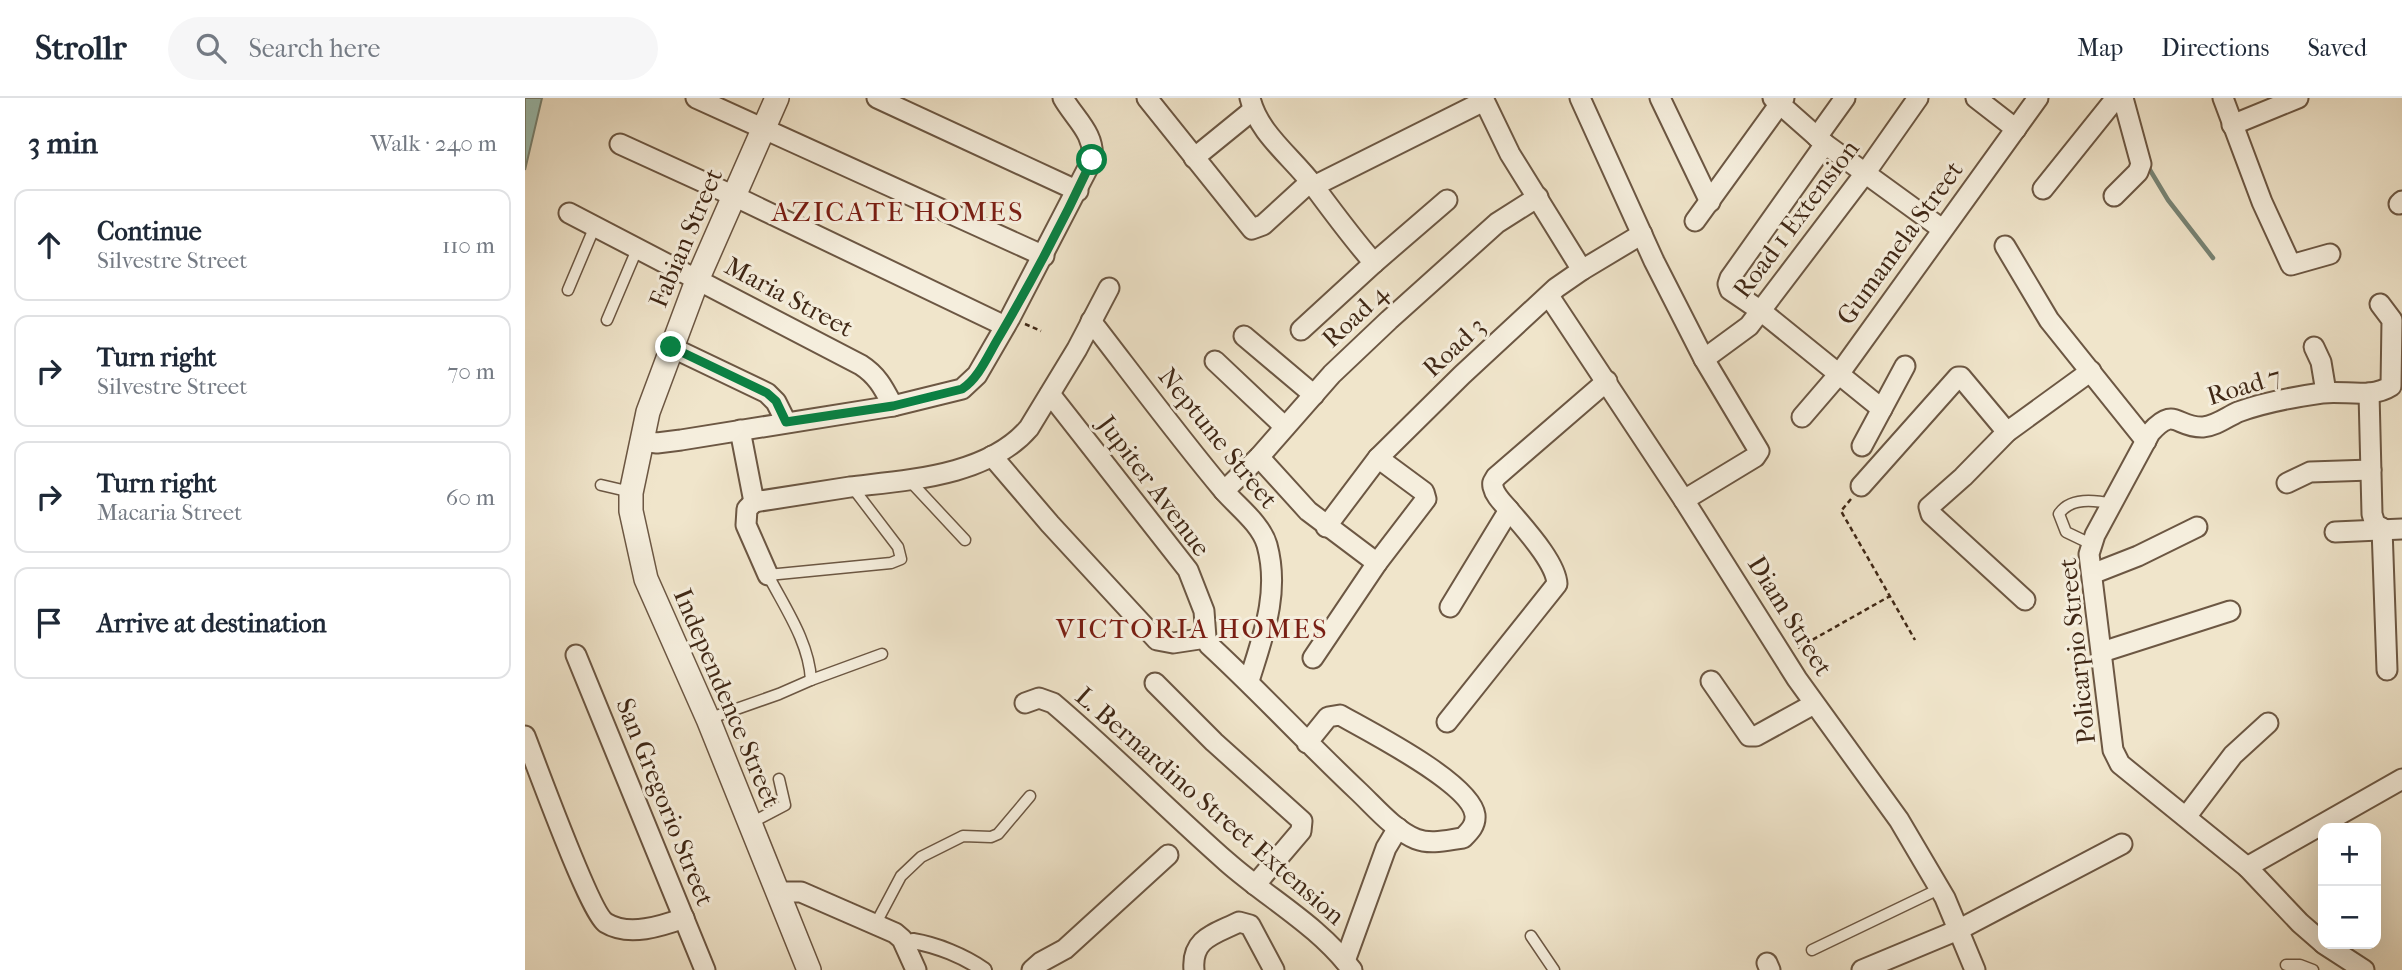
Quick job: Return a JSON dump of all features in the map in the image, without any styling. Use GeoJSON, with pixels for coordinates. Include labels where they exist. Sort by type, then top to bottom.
{"type":"FeatureCollection","features":[{"type":"Feature","properties":{"kind":"street"},"geometry":{"type":"LineString","coordinates":[[696,98],[1044,256]]}},
{"type":"Feature","properties":{"kind":"street","name":"Fabian Street"},"geometry":{"type":"LineString","coordinates":[[641,441],[648,412],[698,278],[777,98]]}},
{"type":"Feature","properties":{"kind":"street"},"geometry":{"type":"LineString","coordinates":[[877,98],[1078,191]]}},
{"type":"Feature","properties":{"kind":"street"},"geometry":{"type":"LineString","coordinates":[[1147,98],[1252,229],[1263,225],[1312,184],[1483,99],[1510,153],[1582,270]]}},
{"type":"Feature","properties":{"kind":"street"},"geometry":{"type":"LineString","coordinates":[[1580,98],[1642,234],[1704,359],[1759,451],[1755,457],[1685,500]]}},
{"type":"Feature","properties":{"kind":"street"},"geometry":{"type":"LineString","coordinates":[[1660,98],[1710,202]]}},
{"type":"Feature","properties":{"kind":"street"},"geometry":{"type":"LineString","coordinates":[[1845,98],[1821,141],[1728,281],[1730,290],[1761,311],[1882,409]]}},
{"type":"Feature","properties":{"kind":"street","name":"Road 1 Extension"},"geometry":{"type":"LineString","coordinates":[[1704,359],[1749,326],[1866,172],[1918,98]]}},
{"type":"Feature","properties":{"kind":"street"},"geometry":{"type":"LineString","coordinates":[[1976,98],[2016,130]]}},
{"type":"Feature","properties":{"kind":"street","name":"Gumamela Street"},"geometry":{"type":"LineString","coordinates":[[1802,417],[1839,374],[2038,98]]}},
{"type":"Feature","properties":{"kind":"street"},"geometry":{"type":"LineString","coordinates":[[2043,189],[2116,98]]}},
{"type":"Feature","properties":{"kind":"street"},"geometry":{"type":"LineString","coordinates":[[2114,196],[2138,172],[2141,164],[2123,98]]}},
{"type":"Feature","properties":{"kind":"street"},"geometry":{"type":"LineString","coordinates":[[2223,98],[2262,202],[2291,265],[2330,254]]}},
{"type":"Feature","properties":{"kind":"street"},"geometry":{"type":"LineString","coordinates":[[2232,125],[2298,98]]}},
{"type":"Feature","properties":{"kind":"street"},"geometry":{"type":"LineString","coordinates":[[641,441],[657,443],[893,406],[952,393],[970,384],[1044,256],[1092,160],[1093,152],[1087,132],[1061,99]]}},
{"type":"Feature","properties":{"kind":"street"},"geometry":{"type":"LineString","coordinates":[[1695,221],[1778,101],[1821,141],[1942,229]]}},
{"type":"Feature","properties":{"kind":"street"},"geometry":{"type":"LineString","coordinates":[[1194,158],[1251,104],[1258,120],[1312,184],[1345,230],[1374,262]]}},
{"type":"Feature","properties":{"kind":"street"},"geometry":{"type":"LineString","coordinates":[[620,144],[1005,326]]}},
{"type":"Feature","properties":{"kind":"street","name":"Road 4"},"geometry":{"type":"LineString","coordinates":[[1224,491],[1259,457],[1332,374],[1497,223],[1538,197]]}},
{"type":"Feature","properties":{"kind":"street"},"geometry":{"type":"LineString","coordinates":[[1301,330],[1374,262],[1447,200]]}},
{"type":"Feature","properties":{"kind":"street","name":"Maria Street"},"geometry":{"type":"LineString","coordinates":[[569,213],[861,365],[881,383],[893,406]]}},
{"type":"Feature","properties":{"kind":"street","name":"Road 3"},"geometry":{"type":"LineString","coordinates":[[1326,527],[1378,458],[1417,418],[1549,296],[1582,270],[1642,234]]}},
{"type":"Feature","properties":{"kind":"street"},"geometry":{"type":"LineString","coordinates":[[2005,246],[2049,320],[2146,441]]}},
{"type":"Feature","properties":{"kind":"street"},"geometry":{"type":"LineString","coordinates":[[768,575],[746,525],[747,509],[754,502],[910,481],[947,472],[992,456],[1020,439],[1029,428],[1109,288]]}},
{"type":"Feature","properties":{"kind":"street","name":"Diam Street"},"geometry":{"type":"LineString","coordinates":[[1549,296],[1685,500],[1814,704],[1857,759],[1899,820],[1940,889],[1975,970]]}},
{"type":"Feature","properties":{"kind":"street"},"geometry":{"type":"LineString","coordinates":[[2380,304],[2392,320],[2391,386],[2384,391],[2369,393],[2372,514],[2375,524],[2392,529]]}},
{"type":"Feature","properties":{"kind":"street","name":"Neptune Street"},"geometry":{"type":"LineString","coordinates":[[1091,321],[1266,542],[1272,597],[1268,621],[1249,681]]}},
{"type":"Feature","properties":{"kind":"street"},"geometry":{"type":"LineString","coordinates":[[1244,336],[1314,395]]}},
{"type":"Feature","properties":{"kind":"street"},"geometry":{"type":"LineString","coordinates":[[671,347],[767,393],[776,401],[786,422]]}},
{"type":"Feature","properties":{"kind":"street"},"geometry":{"type":"LineString","coordinates":[[2314,347],[2321,362],[2326,392]]}},
{"type":"Feature","properties":{"kind":"street"},"geometry":{"type":"LineString","coordinates":[[1215,361],[1285,427]]}},
{"type":"Feature","properties":{"kind":"street"},"geometry":{"type":"LineString","coordinates":[[1861,446],[1905,366]]}},
{"type":"Feature","properties":{"kind":"street"},"geometry":{"type":"LineString","coordinates":[[2025,600],[1931,514],[1929,507],[2007,432],[2091,371]]}},
{"type":"Feature","properties":{"kind":"street"},"geometry":{"type":"LineString","coordinates":[[1861,486],[1958,377],[1961,377],[2007,432]]}},
{"type":"Feature","properties":{"kind":"street"},"geometry":{"type":"LineString","coordinates":[[1447,722],[1557,584],[1554,571],[1494,490],[1493,483],[1496,477],[1607,381]]}},
{"type":"Feature","properties":{"kind":"street","name":"Road 7"},"geometry":{"type":"LineString","coordinates":[[2146,441],[2150,433],[2165,419],[2203,427],[2273,401],[2326,392],[2369,393]]}},
{"type":"Feature","properties":{"kind":"street","name":"Jupiter Avenue"},"geometry":{"type":"LineString","coordinates":[[1050,394],[1188,570],[1204,611],[1206,638]]}},
{"type":"Feature","properties":{"kind":"street"},"geometry":{"type":"LineString","coordinates":[[740,430],[754,502]]}},
{"type":"Feature","properties":{"kind":"street","name":"Independence Street"},"geometry":{"type":"LineString","coordinates":[[641,441],[631,493],[631,511],[646,579],[708,719],[809,970]]}},
{"type":"Feature","properties":{"kind":"street","name":"Policarpio Street"},"geometry":{"type":"LineString","coordinates":[[2146,441],[2091,544],[2089,554],[2113,750],[2120,764],[2133,776],[2247,867],[2318,939]]}},
{"type":"Feature","properties":{"kind":"street"},"geometry":{"type":"LineString","coordinates":[[992,456],[1157,640],[1173,643],[1206,638],[1209,645],[1249,681],[1307,743],[1398,828],[1416,839],[1433,842],[1463,838],[1474,826],[1475,814],[1469,800],[1425,764],[1340,715],[1328,717],[1307,743]]}},
{"type":"Feature","properties":{"kind":"street"},"geometry":{"type":"LineString","coordinates":[[1259,457],[1292,495],[1326,527],[1377,563]]}},
{"type":"Feature","properties":{"kind":"street"},"geometry":{"type":"LineString","coordinates":[[1313,658],[1377,563],[1426,499],[1424,492],[1378,458]]}},
{"type":"Feature","properties":{"kind":"street"},"geometry":{"type":"LineString","coordinates":[[2287,483],[2310,472],[2371,470]]}},
{"type":"Feature","properties":{"kind":"street"},"geometry":{"type":"LineString","coordinates":[[1450,607],[1509,510]]}},
{"type":"Feature","properties":{"kind":"street"},"geometry":{"type":"LineString","coordinates":[[2092,574],[2149,551],[2197,527]]}},
{"type":"Feature","properties":{"kind":"street"},"geometry":{"type":"LineString","coordinates":[[2335,532],[2392,529]]}},
{"type":"Feature","properties":{"kind":"street"},"geometry":{"type":"LineString","coordinates":[[2387,670],[2392,529]]}},
{"type":"Feature","properties":{"kind":"street"},"geometry":{"type":"LineString","coordinates":[[2102,652],[2230,611]]}},
{"type":"Feature","properties":{"kind":"street","name":"San Gregorio Street"},"geometry":{"type":"LineString","coordinates":[[576,654],[705,970]]}},
{"type":"Feature","properties":{"kind":"street"},"geometry":{"type":"LineString","coordinates":[[1711,681],[1742,730],[1749,736],[1756,736],[1814,704]]}},
{"type":"Feature","properties":{"kind":"street"},"geometry":{"type":"LineString","coordinates":[[1155,683],[1214,742],[1302,821],[1301,831],[1255,885]]}},
{"type":"Feature","properties":{"kind":"street","name":"L. Bernardino Street Extension"},"geometry":{"type":"LineString","coordinates":[[1025,703],[1039,698],[1053,703],[1255,885],[1319,933],[1349,965]]}},
{"type":"Feature","properties":{"kind":"street"},"geometry":{"type":"LineString","coordinates":[[2186,817],[2233,755],[2268,723]]}},
{"type":"Feature","properties":{"kind":"street"},"geometry":{"type":"LineString","coordinates":[[525,736],[579,873],[600,918],[611,926],[639,930],[657,928],[684,918]]}},
{"type":"Feature","properties":{"kind":"street"},"geometry":{"type":"LineString","coordinates":[[2247,867],[2402,779]]}},
{"type":"Feature","properties":{"kind":"street"},"geometry":{"type":"LineString","coordinates":[[1349,965],[1385,848],[1398,828]]}},
{"type":"Feature","properties":{"kind":"street"},"geometry":{"type":"LineString","coordinates":[[1862,970],[1958,930],[2122,845]]}},
{"type":"Feature","properties":{"kind":"street"},"geometry":{"type":"LineString","coordinates":[[1032,970],[1065,949],[1168,855]]}},
{"type":"Feature","properties":{"kind":"street"},"geometry":{"type":"LineString","coordinates":[[778,894],[801,892],[908,940],[926,943],[975,963],[984,970]]}},
{"type":"Feature","properties":{"kind":"street"},"geometry":{"type":"LineString","coordinates":[[1194,970],[1194,952],[1201,941],[1239,922],[1250,925],[1274,970]]}},
{"type":"Feature","properties":{"kind":"street"},"geometry":{"type":"LineString","coordinates":[[908,940],[916,970]]}},
{"type":"Feature","properties":{"kind":"street","name":"Policarpio Street"},"geometry":{"type":"LineString","coordinates":[[2331,949],[2364,970]]}},
{"type":"Feature","properties":{"kind":"lane"},"geometry":{"type":"LineString","coordinates":[[568,290],[596,226]]}},
{"type":"Feature","properties":{"kind":"lane"},"geometry":{"type":"LineString","coordinates":[[607,320],[638,247]]}},
{"type":"Feature","properties":{"kind":"lane"},"geometry":{"type":"LineString","coordinates":[[910,481],[965,540]]}},
{"type":"Feature","properties":{"kind":"lane"},"geometry":{"type":"LineString","coordinates":[[601,485],[631,493]]}},
{"type":"Feature","properties":{"kind":"lane"},"geometry":{"type":"LineString","coordinates":[[811,680],[810,667],[800,637],[768,575],[891,563],[901,559],[898,547],[852,487]]}},
{"type":"Feature","properties":{"kind":"lane"},"geometry":{"type":"LineString","coordinates":[[2091,544],[2066,532],[2059,514],[2072,504],[2090,500],[2112,504]]}},
{"type":"Feature","properties":{"kind":"lane"},"geometry":{"type":"LineString","coordinates":[[708,719],[882,654]]}},
{"type":"Feature","properties":{"kind":"lane"},"geometry":{"type":"LineString","coordinates":[[751,823],[785,804],[779,779]]}},
{"type":"Feature","properties":{"kind":"lane"},"geometry":{"type":"LineString","coordinates":[[875,925],[901,876],[921,856],[963,836],[991,837],[998,834],[1030,796]]}},
{"type":"Feature","properties":{"kind":"lane"},"geometry":{"type":"LineString","coordinates":[[1812,950],[1940,889]]}},
{"type":"Feature","properties":{"kind":"lane"},"geometry":{"type":"LineString","coordinates":[[1531,936],[1554,970]]}},
{"type":"Feature","properties":{"kind":"lane"},"geometry":{"type":"LineString","coordinates":[[2286,965],[2299,965],[2313,970]]}},
{"type":"Feature","properties":{"kind":"path"},"geometry":{"type":"LineString","coordinates":[[1861,486],[1841,511],[1915,640]]}},
{"type":"Feature","properties":{"kind":"path"},"geometry":{"type":"LineString","coordinates":[[1783,657],[1889,596]]}},
{"type":"Feature","properties":{"kind":"water"},"geometry":{"type":"Polygon","coordinates":[[[525,98],[542,98],[525,170],[525,98]]]}},
{"type":"Feature","properties":{"kind":"waterway"},"geometry":{"type":"LineString","coordinates":[[2147,165],[2168,200],[2213,258]]}},
{"type":"Feature","properties":{"kind":"district","name":"AZICATE HOMES"},"geometry":{"type":"Point","coordinates":[898,211]}},
{"type":"Feature","properties":{"kind":"district","name":"VICTORIA HOMES"},"geometry":{"type":"Point","coordinates":[1192,628]}},
{"type":"Feature","properties":{"kind":"route"},"geometry":{"type":"LineString","coordinates":[[671,347],[767,393],[776,401],[786,422],[893,406],[962,389],[977,375],[1010,318],[1092,160]]}}]}
